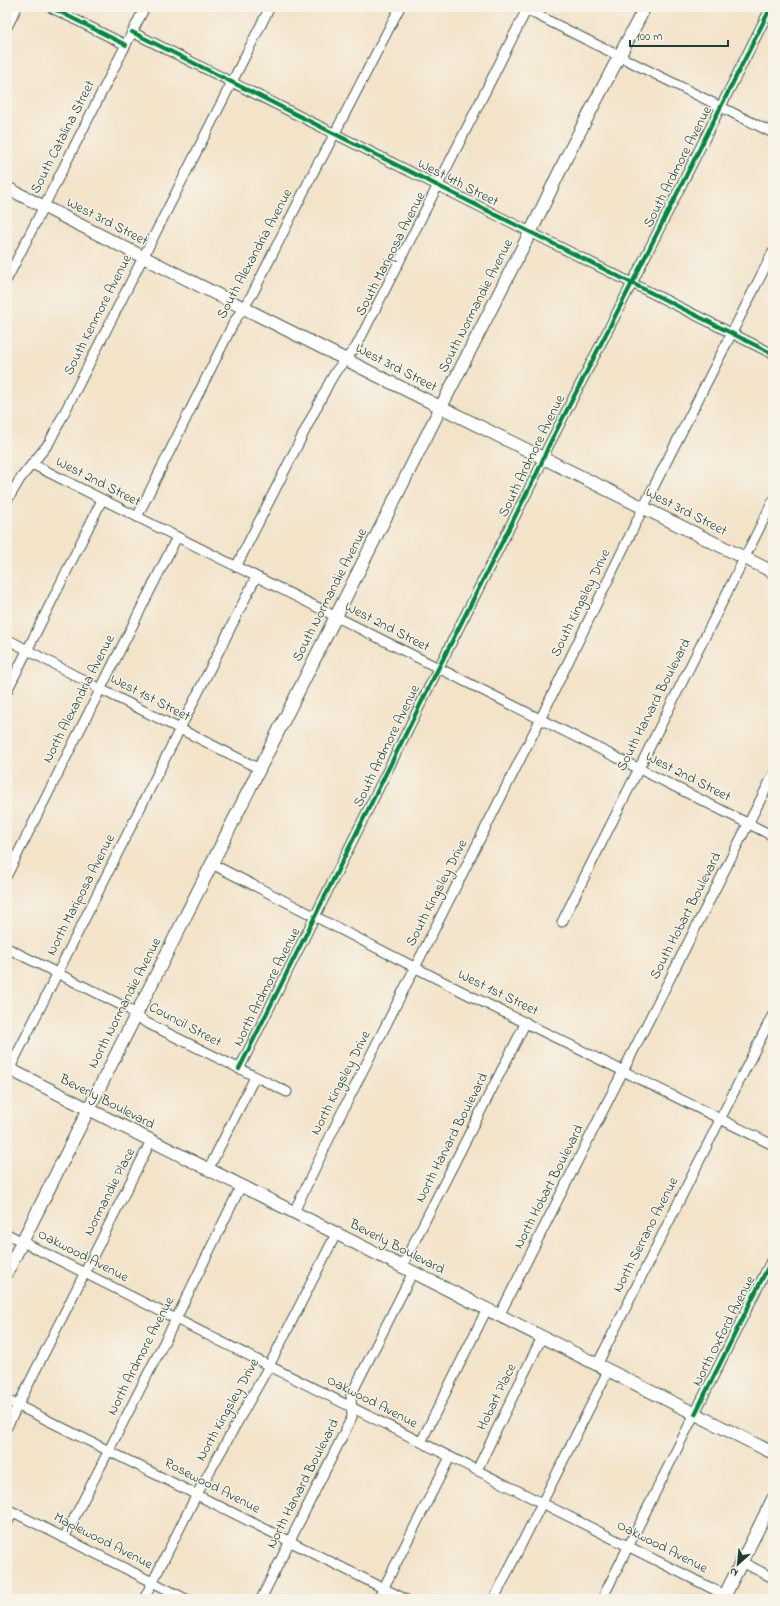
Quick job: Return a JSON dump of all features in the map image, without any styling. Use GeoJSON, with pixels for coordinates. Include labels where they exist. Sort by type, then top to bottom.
{"type":"FeatureCollection","features":[{"type":"Feature","properties":{"kind":"main road","name":"South Normandie Avenue"},"geometry":{"type":"LineString","coordinates":[[260,769],[567,156],[645,7]]}},
{"type":"Feature","properties":{"kind":"main road","name":"West 3rd Street"},"geometry":{"type":"LineString","coordinates":[[7,188],[243,308],[773,572]]}},
{"type":"Feature","properties":{"kind":"main road","name":"North Normandie Avenue"},"geometry":{"type":"LineString","coordinates":[[7,1272],[260,769]]}},
{"type":"Feature","properties":{"kind":"main road","name":"Beverly Boulevard"},"geometry":{"type":"LineString","coordinates":[[8,1071],[151,1140],[773,1453]]}},
{"type":"Feature","properties":{"kind":"main road"},"geometry":{"type":"LineString","coordinates":[[724,1597],[773,1499]]}},
{"type":"Feature","properties":{"kind":"street"},"geometry":{"type":"LineString","coordinates":[[7,28],[17,7]]}},
{"type":"Feature","properties":{"kind":"street"},"geometry":{"type":"LineString","coordinates":[[50,7],[126,45]]}},
{"type":"Feature","properties":{"kind":"street","name":"South Catalina Street"},"geometry":{"type":"LineString","coordinates":[[7,279],[145,7]]}},
{"type":"Feature","properties":{"kind":"street","name":"South Kenmore Avenue"},"geometry":{"type":"LineString","coordinates":[[7,501],[17,484],[49,443],[270,7]]}},
{"type":"Feature","properties":{"kind":"street","name":"South Alexandria Avenue"},"geometry":{"type":"LineString","coordinates":[[137,517],[231,328],[253,293],[400,7]]}},
{"type":"Feature","properties":{"kind":"street","name":"South Ardmore Avenue"},"geometry":{"type":"LineString","coordinates":[[315,916],[771,7]]}},
{"type":"Feature","properties":{"kind":"street"},"geometry":{"type":"LineString","coordinates":[[525,8],[773,133]]}},
{"type":"Feature","properties":{"kind":"street","name":"South Mariposa Avenue"},"geometry":{"type":"LineString","coordinates":[[236,567],[329,383],[356,347],[525,8]]}},
{"type":"Feature","properties":{"kind":"street","name":"West 4th Street"},"geometry":{"type":"LineString","coordinates":[[132,32],[773,354]]}},
{"type":"Feature","properties":{"kind":"street","name":"South Kingsley Drive"},"geometry":{"type":"LineString","coordinates":[[416,967],[731,333],[773,252]]}},
{"type":"Feature","properties":{"kind":"street","name":"West 2nd Street"},"geometry":{"type":"LineString","coordinates":[[32,464],[773,836]]}},
{"type":"Feature","properties":{"kind":"street"},"geometry":{"type":"LineString","coordinates":[[7,691],[102,500]]}},
{"type":"Feature","properties":{"kind":"street","name":"South Harvard Boulevard"},"geometry":{"type":"LineString","coordinates":[[562,922],[773,501]]}},
{"type":"Feature","properties":{"kind":"street","name":"North Alexandria Avenue"},"geometry":{"type":"LineString","coordinates":[[7,875],[177,537]]}},
{"type":"Feature","properties":{"kind":"street"},"geometry":{"type":"LineString","coordinates":[[180,729],[256,577]]}},
{"type":"Feature","properties":{"kind":"street","name":"West 1st Street"},"geometry":{"type":"LineString","coordinates":[[7,639],[100,689],[260,769]]}},
{"type":"Feature","properties":{"kind":"street","name":"North Mariposa Avenue"},"geometry":{"type":"LineString","coordinates":[[8,1071],[180,729]]}},
{"type":"Feature","properties":{"kind":"street","name":"South Hobart Boulevard"},"geometry":{"type":"LineString","coordinates":[[623,1070],[773,775]]}},
{"type":"Feature","properties":{"kind":"street","name":"West 1st Street"},"geometry":{"type":"LineString","coordinates":[[212,864],[773,1145]]}},
{"type":"Feature","properties":{"kind":"street","name":"North Ardmore Avenue"},"geometry":{"type":"LineString","coordinates":[[239,1069],[315,916]]}},
{"type":"Feature","properties":{"kind":"street","name":"Council Street"},"geometry":{"type":"LineString","coordinates":[[7,948],[127,1008],[145,1022],[287,1092]]}},
{"type":"Feature","properties":{"kind":"street","name":"North Kingsley Drive"},"geometry":{"type":"LineString","coordinates":[[294,1212],[339,1118],[416,967]]}},
{"type":"Feature","properties":{"kind":"street","name":"North Serrano Avenue"},"geometry":{"type":"LineString","coordinates":[[597,1365],[773,1014]]}},
{"type":"Feature","properties":{"kind":"street","name":"North Harvard Boulevard"},"geometry":{"type":"LineString","coordinates":[[261,1599],[352,1417],[351,1395],[407,1269],[526,1022]]}},
{"type":"Feature","properties":{"kind":"street","name":"North Hobart Boulevard"},"geometry":{"type":"LineString","coordinates":[[500,1316],[623,1070]]}},
{"type":"Feature","properties":{"kind":"street"},"geometry":{"type":"LineString","coordinates":[[208,1170],[255,1077]]}},
{"type":"Feature","properties":{"kind":"street","name":"Normandie Place"},"geometry":{"type":"LineString","coordinates":[[7,1427],[151,1140]]}},
{"type":"Feature","properties":{"kind":"street","name":"North Ardmore Avenue"},"geometry":{"type":"LineString","coordinates":[[64,1538],[176,1319],[241,1186]]}},
{"type":"Feature","properties":{"kind":"street","name":"Oakwood Avenue"},"geometry":{"type":"LineString","coordinates":[[7,1234],[629,1546],[724,1597]]}},
{"type":"Feature","properties":{"kind":"street","name":"North Kingsley Drive"},"geometry":{"type":"LineString","coordinates":[[144,1599],[197,1494],[270,1366],[336,1234]]}},
{"type":"Feature","properties":{"kind":"street","name":"North Oxford Avenue"},"geometry":{"type":"LineString","coordinates":[[602,1599],[773,1257]]}},
{"type":"Feature","properties":{"kind":"street"},"geometry":{"type":"LineString","coordinates":[[421,1442],[487,1309]]}},
{"type":"Feature","properties":{"kind":"street","name":"Hobart Place"},"geometry":{"type":"LineString","coordinates":[[477,1470],[542,1338]]}},
{"type":"Feature","properties":{"kind":"street"},"geometry":{"type":"LineString","coordinates":[[494,1599],[608,1371]]}},
{"type":"Feature","properties":{"kind":"street","name":"Rosewood Avenue"},"geometry":{"type":"LineString","coordinates":[[7,1400],[405,1599]]}},
{"type":"Feature","properties":{"kind":"street"},"geometry":{"type":"LineString","coordinates":[[378,1599],[450,1457]]}},
{"type":"Feature","properties":{"kind":"street"},"geometry":{"type":"LineString","coordinates":[[7,1524],[10,1510]]}},
{"type":"Feature","properties":{"kind":"street","name":"Maplewood Avenue"},"geometry":{"type":"LineString","coordinates":[[10,1510],[186,1599]]}},
{"type":"Feature","properties":{"kind":"street"},"geometry":{"type":"LineString","coordinates":[[742,1562],[773,1578]]}},
{"type":"Feature","properties":{"kind":"cycle path"},"geometry":{"type":"LineString","coordinates":[[50,7],[126,45]]}},
{"type":"Feature","properties":{"kind":"cycle path"},"geometry":{"type":"LineString","coordinates":[[239,1069],[538,471],[548,447],[771,7]]}},
{"type":"Feature","properties":{"kind":"cycle path"},"geometry":{"type":"LineString","coordinates":[[132,32],[773,354]]}},
{"type":"Feature","properties":{"kind":"cycle path"},"geometry":{"type":"LineString","coordinates":[[695,1414],[773,1257]]}}]}
